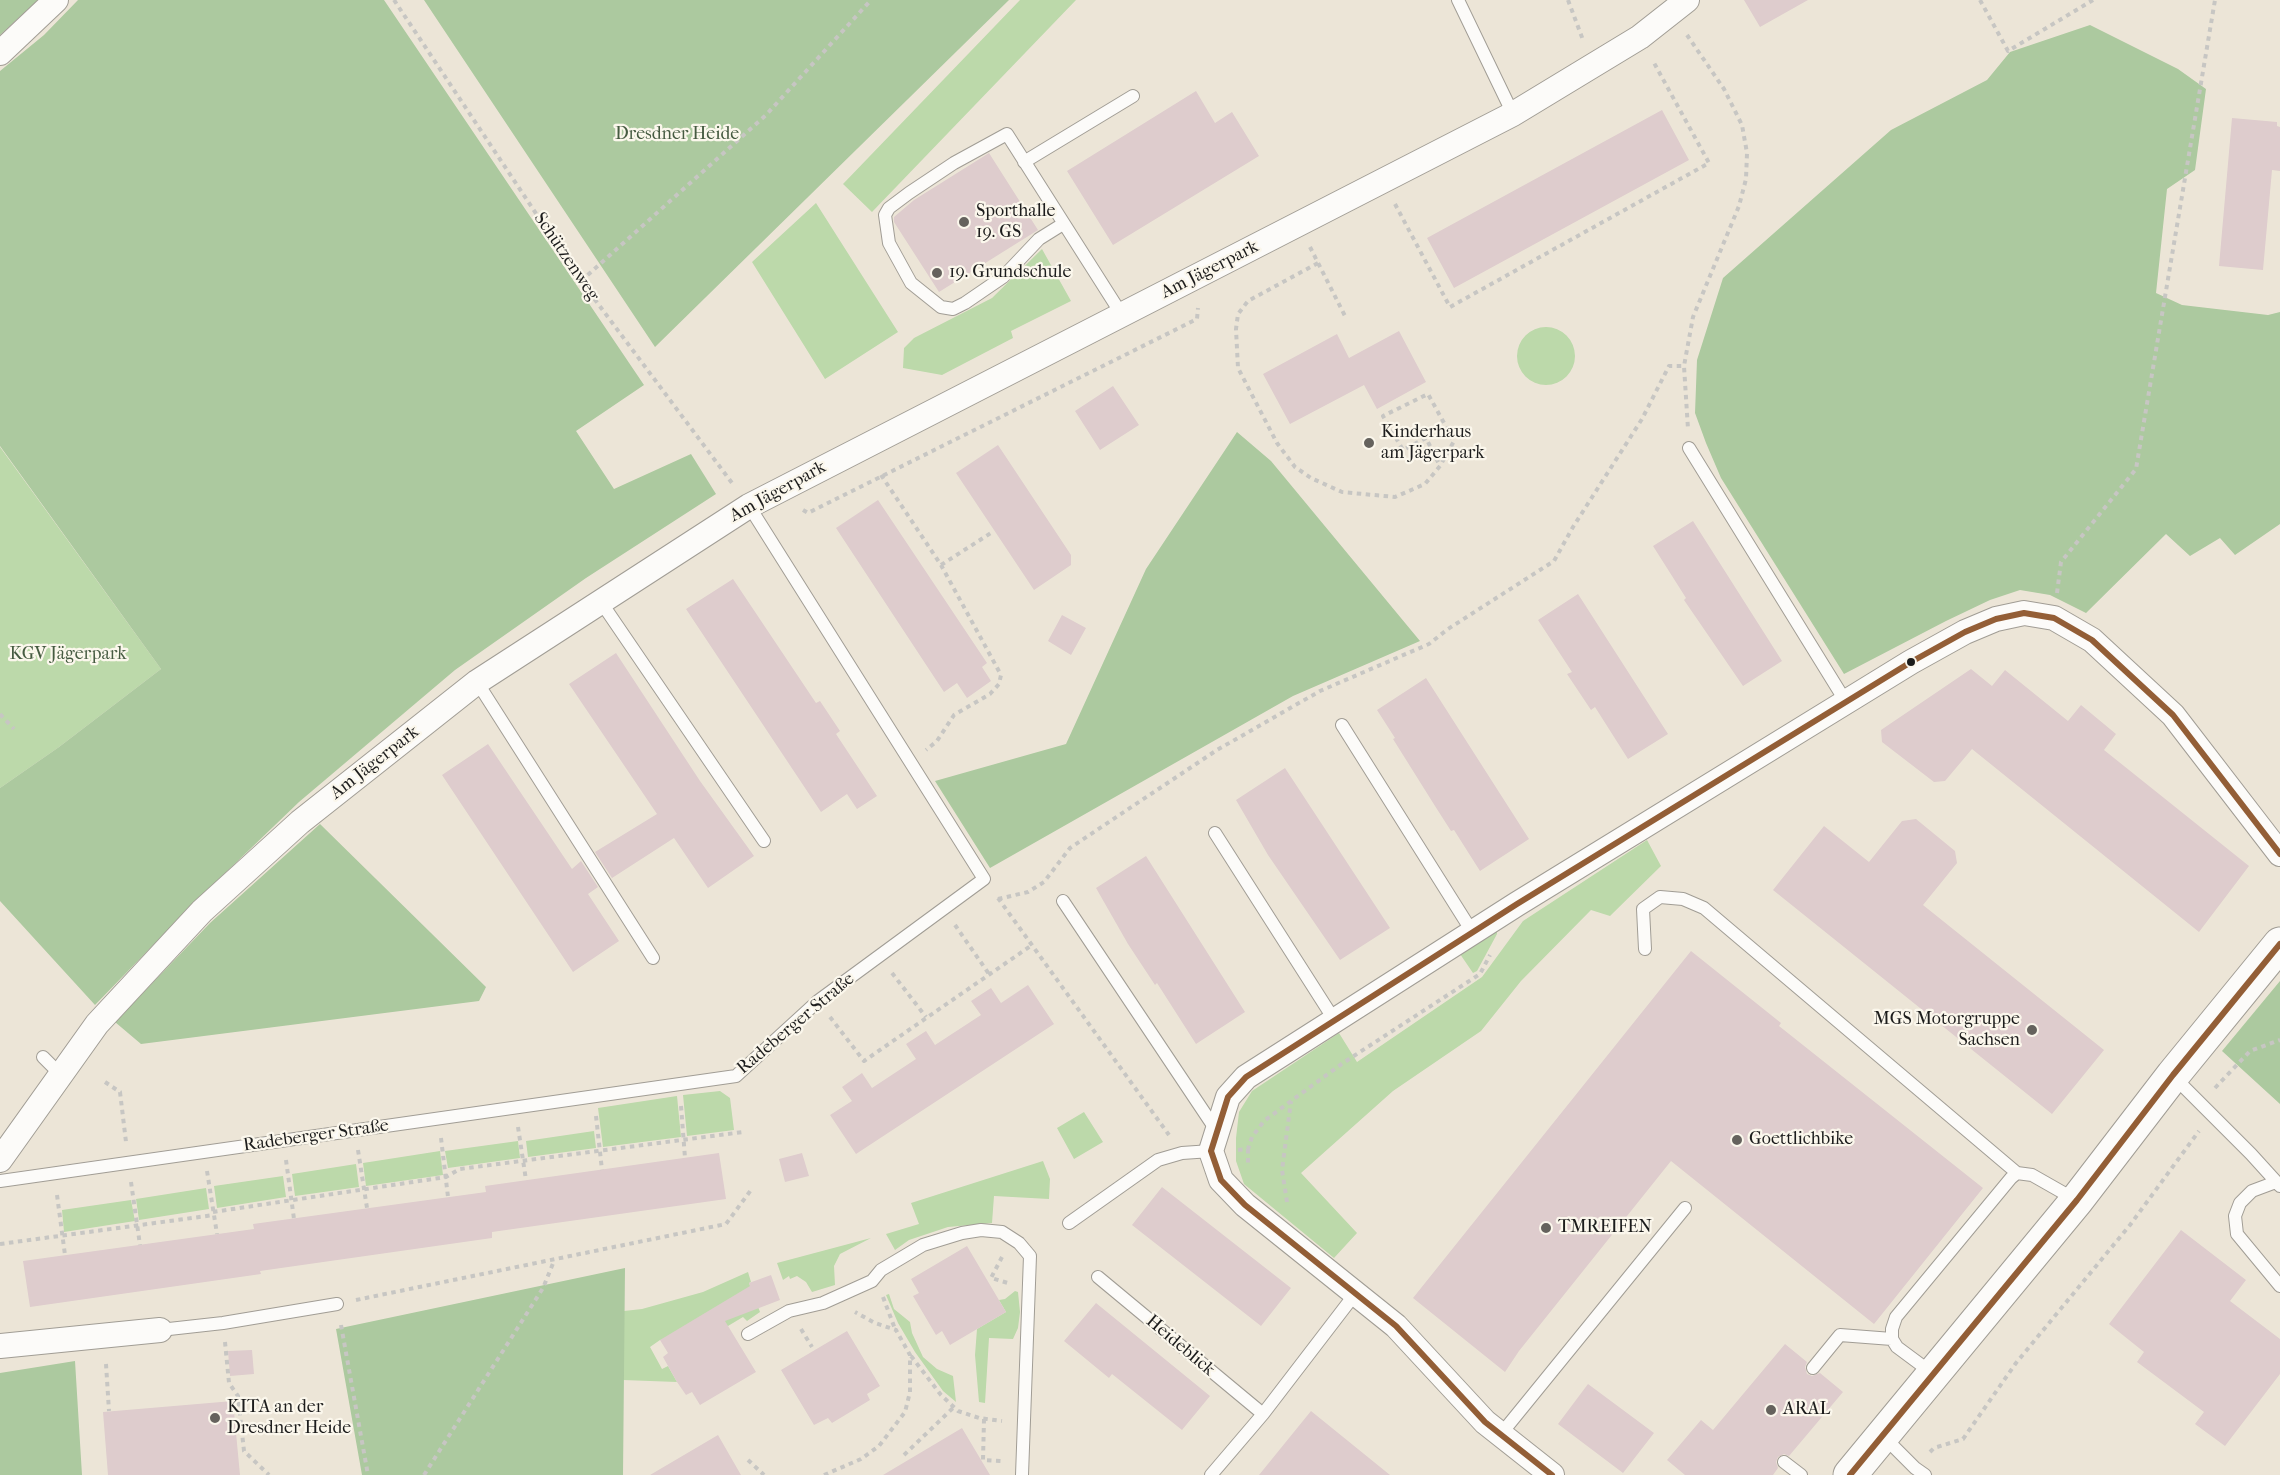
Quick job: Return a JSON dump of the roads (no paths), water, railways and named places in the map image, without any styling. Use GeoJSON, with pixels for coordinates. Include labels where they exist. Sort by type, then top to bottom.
{"type":"FeatureCollection","features":[{"type":"Feature","properties":{"kind":"main road"},"geometry":{"type":"LineString","coordinates":[[1850,1475],[2077,1200],[2173,1075],[2280,944]]}},
{"type":"Feature","properties":{"kind":"street"},"geometry":{"type":"LineString","coordinates":[[0,53],[56,0]]}},
{"type":"Feature","properties":{"kind":"street","name":"Am Jägerpark"},"geometry":{"type":"LineString","coordinates":[[0,1160],[97,1024],[202,911],[300,822],[477,682],[601,602],[862,447],[1199,277],[1513,114],[1640,36],[1679,6]]}},
{"type":"Feature","properties":{"kind":"street"},"geometry":{"type":"LineString","coordinates":[[1552,1475],[1485,1422],[1396,1326],[1245,1205],[1221,1180],[1214,1141],[1228,1097],[1246,1077],[1473,933],[1846,702],[1929,652],[1996,619],[2024,613],[2054,618],[2092,640],[2173,715],[2280,854]]}},
{"type":"Feature","properties":{"kind":"street"},"geometry":{"type":"LineString","coordinates":[[0,1346],[160,1330]]}},
{"type":"Feature","properties":{"kind":"lane"},"geometry":{"type":"LineString","coordinates":[[1458,0],[1513,114]]}},
{"type":"Feature","properties":{"kind":"lane"},"geometry":{"type":"LineString","coordinates":[[1024,162],[1133,96]]}},
{"type":"Feature","properties":{"kind":"lane"},"geometry":{"type":"LineString","coordinates":[[1063,224],[1039,239],[1003,277],[953,309],[941,307],[911,283],[889,243],[885,215],[889,208],[954,163],[1007,134],[1122,315]]}},
{"type":"Feature","properties":{"kind":"lane"},"geometry":{"type":"LineString","coordinates":[[1689,447],[1846,702]]}},
{"type":"Feature","properties":{"kind":"lane","name":"Radeberger Straße"},"geometry":{"type":"LineString","coordinates":[[0,1181],[736,1076],[818,1001],[984,879],[754,513]]}},
{"type":"Feature","properties":{"kind":"lane"},"geometry":{"type":"LineString","coordinates":[[601,602],[764,841]]}},
{"type":"Feature","properties":{"kind":"lane"},"geometry":{"type":"LineString","coordinates":[[477,682],[653,958]]}},
{"type":"Feature","properties":{"kind":"lane"},"geometry":{"type":"LineString","coordinates":[[1342,725],[1473,933]]}},
{"type":"Feature","properties":{"kind":"lane"},"geometry":{"type":"LineString","coordinates":[[1215,833],[1335,1021]]}},
{"type":"Feature","properties":{"kind":"lane"},"geometry":{"type":"LineString","coordinates":[[1645,949],[1643,909],[1660,897],[1683,899],[1704,908],[2017,1173],[2032,1175],[2077,1200]]}},
{"type":"Feature","properties":{"kind":"lane"},"geometry":{"type":"LineString","coordinates":[[1063,901],[1214,1141],[1158,1160],[1068,1223]]}},
{"type":"Feature","properties":{"kind":"lane"},"geometry":{"type":"LineString","coordinates":[[43,1057],[61,1075]]}},
{"type":"Feature","properties":{"kind":"lane"},"geometry":{"type":"LineString","coordinates":[[2173,1075],[2278,1184],[2252,1191],[2240,1203],[2235,1216],[2237,1234],[2280,1286]]}},
{"type":"Feature","properties":{"kind":"lane"},"geometry":{"type":"LineString","coordinates":[[1933,1374],[1892,1340],[1892,1329],[1896,1317],[2017,1173]]}},
{"type":"Feature","properties":{"kind":"lane"},"geometry":{"type":"LineString","coordinates":[[1501,1434],[1685,1208]]}},
{"type":"Feature","properties":{"kind":"lane"},"geometry":{"type":"LineString","coordinates":[[748,1334],[789,1311],[828,1301],[872,1281],[881,1270],[923,1245],[962,1233],[981,1230],[1002,1232],[1019,1243],[1030,1256],[1022,1469]]}},
{"type":"Feature","properties":{"kind":"lane","name":"Heideblick"},"geometry":{"type":"LineString","coordinates":[[1098,1277],[1263,1414]]}},
{"type":"Feature","properties":{"kind":"lane"},"geometry":{"type":"LineString","coordinates":[[1211,1475],[1263,1414],[1355,1294]]}},
{"type":"Feature","properties":{"kind":"lane"},"geometry":{"type":"LineString","coordinates":[[160,1330],[223,1323],[337,1304]]}},
{"type":"Feature","properties":{"kind":"lane"},"geometry":{"type":"LineString","coordinates":[[1813,1368],[1840,1335],[1892,1340]]}},
{"type":"Feature","properties":{"kind":"lane"},"geometry":{"type":"LineString","coordinates":[[1882,1436],[1920,1472]]}},
{"type":"Feature","properties":{"kind":"place","name":"Sporthalle 19. GS"},"geometry":{"type":"Point","coordinates":[964,222]}},
{"type":"Feature","properties":{"kind":"place","name":"19. Grundschule"},"geometry":{"type":"Point","coordinates":[937,273]}},
{"type":"Feature","properties":{"kind":"place","name":"Kinderhaus am Jägerpark"},"geometry":{"type":"Point","coordinates":[1369,443]}},
{"type":"Feature","properties":{"kind":"place","name":"MGS Motorgruppe Sachsen"},"geometry":{"type":"Point","coordinates":[2032,1030]}},
{"type":"Feature","properties":{"kind":"place","name":"Goettlichbike"},"geometry":{"type":"Point","coordinates":[1737,1140]}},
{"type":"Feature","properties":{"kind":"place","name":"TMREIFEN"},"geometry":{"type":"Point","coordinates":[1546,1228]}},
{"type":"Feature","properties":{"kind":"place","name":"ARAL"},"geometry":{"type":"Point","coordinates":[1771,1410]}},
{"type":"Feature","properties":{"kind":"place","name":"KITA an der Dresdner Heide"},"geometry":{"type":"Point","coordinates":[215,1418]}},
{"type":"Feature","properties":{"kind":"park label","name":"Dresdner Heide"},"geometry":{"type":"Point","coordinates":[677,135]}},
{"type":"Feature","properties":{"kind":"park label","name":"KGV Jägerpark"},"geometry":{"type":"Point","coordinates":[68,655]}}]}
